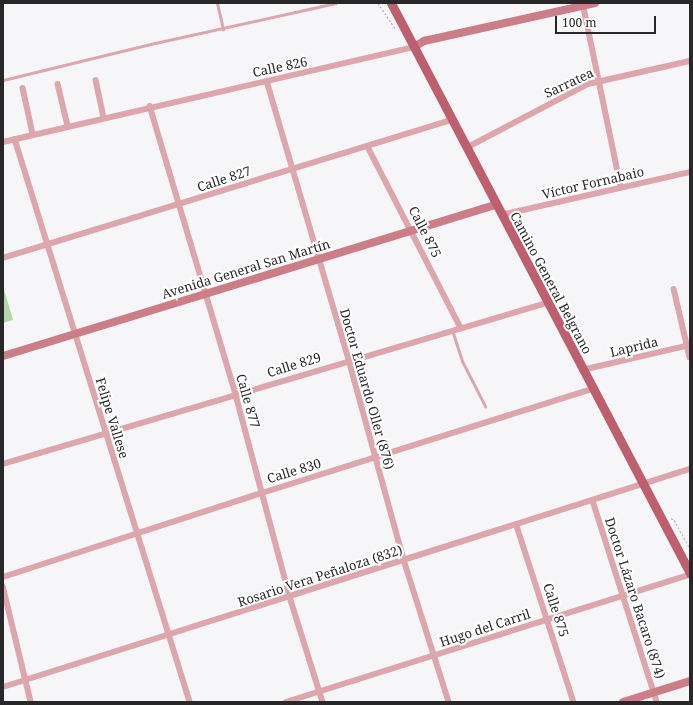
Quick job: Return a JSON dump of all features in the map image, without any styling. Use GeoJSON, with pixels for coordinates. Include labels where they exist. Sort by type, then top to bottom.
{"type":"FeatureCollection","features":[{"type":"Feature","properties":{"kind":"main road","name":"Camino General Belgrano"},"geometry":{"type":"LineString","coordinates":[[391,3],[500,215],[690,574]]}},
{"type":"Feature","properties":{"kind":"main road"},"geometry":{"type":"LineString","coordinates":[[414,47],[424,41],[583,4],[595,3]]}},
{"type":"Feature","properties":{"kind":"main road","name":"Avenida General San Martín"},"geometry":{"type":"LineString","coordinates":[[3,356],[495,205]]}},
{"type":"Feature","properties":{"kind":"main road"},"geometry":{"type":"LineString","coordinates":[[623,702],[690,681]]}},
{"type":"Feature","properties":{"kind":"street"},"geometry":{"type":"LineString","coordinates":[[583,4],[621,187]]}},
{"type":"Feature","properties":{"kind":"street","name":"Calle 826"},"geometry":{"type":"LineString","coordinates":[[3,142],[150,106],[414,47]]}},
{"type":"Feature","properties":{"kind":"street","name":"Sarratea"},"geometry":{"type":"LineString","coordinates":[[466,148],[583,86],[599,81],[690,61]]}},
{"type":"Feature","properties":{"kind":"street"},"geometry":{"type":"LineString","coordinates":[[96,80],[104,117]]}},
{"type":"Feature","properties":{"kind":"street","name":"Doctor Eduardo Oller (876)"},"geometry":{"type":"LineString","coordinates":[[267,81],[291,169],[349,360],[404,560],[449,702]]}},
{"type":"Feature","properties":{"kind":"street"},"geometry":{"type":"LineString","coordinates":[[58,84],[68,126]]}},
{"type":"Feature","properties":{"kind":"street"},"geometry":{"type":"LineString","coordinates":[[23,88],[33,134]]}},
{"type":"Feature","properties":{"kind":"street","name":"Calle 877"},"geometry":{"type":"LineString","coordinates":[[150,106],[204,294],[236,395],[290,597],[323,702]]}},
{"type":"Feature","properties":{"kind":"street","name":"Calle 827"},"geometry":{"type":"LineString","coordinates":[[3,258],[179,205],[291,169],[368,147],[451,120]]}},
{"type":"Feature","properties":{"kind":"street","name":"Felipe Vallese"},"geometry":{"type":"LineString","coordinates":[[16,139],[74,335],[167,635],[190,702]]}},
{"type":"Feature","properties":{"kind":"street","name":"Calle 875"},"geometry":{"type":"LineString","coordinates":[[368,147],[412,230],[460,328]]}},
{"type":"Feature","properties":{"kind":"street","name":"Víctor Fornabaio"},"geometry":{"type":"LineString","coordinates":[[500,215],[690,172]]}},
{"type":"Feature","properties":{"kind":"street"},"geometry":{"type":"LineString","coordinates":[[674,289],[689,346],[690,357]]}},
{"type":"Feature","properties":{"kind":"street","name":"Calle 829"},"geometry":{"type":"LineString","coordinates":[[3,464],[349,360],[547,303]]}},
{"type":"Feature","properties":{"kind":"street","name":"Laprida"},"geometry":{"type":"LineString","coordinates":[[582,370],[689,346]]}},
{"type":"Feature","properties":{"kind":"street","name":"Calle 830"},"geometry":{"type":"LineString","coordinates":[[3,577],[375,457],[592,390]]}},
{"type":"Feature","properties":{"kind":"street","name":"Rosario Vera Peñaloza (832)"},"geometry":{"type":"LineString","coordinates":[[3,688],[404,560],[517,526],[690,469]]}},
{"type":"Feature","properties":{"kind":"street","name":"Doctor Lázaro Bacaro (874)"},"geometry":{"type":"LineString","coordinates":[[592,501],[656,702]]}},
{"type":"Feature","properties":{"kind":"street","name":"Calle 875"},"geometry":{"type":"LineString","coordinates":[[517,526],[574,702]]}},
{"type":"Feature","properties":{"kind":"street","name":"Hugo del Carril"},"geometry":{"type":"LineString","coordinates":[[286,702],[690,574]]}},
{"type":"Feature","properties":{"kind":"street"},"geometry":{"type":"LineString","coordinates":[[3,586],[31,702]]}},
{"type":"Feature","properties":{"kind":"lane"},"geometry":{"type":"LineString","coordinates":[[217,3],[223,29]]}},
{"type":"Feature","properties":{"kind":"lane"},"geometry":{"type":"LineString","coordinates":[[3,80],[336,3]]}},
{"type":"Feature","properties":{"kind":"lane"},"geometry":{"type":"LineString","coordinates":[[452,330],[462,361],[485,406]]}},
{"type":"Feature","properties":{"kind":"green space"},"geometry":{"type":"Polygon","coordinates":[[[3,286],[13,320],[3,323],[3,286]]]}}]}
